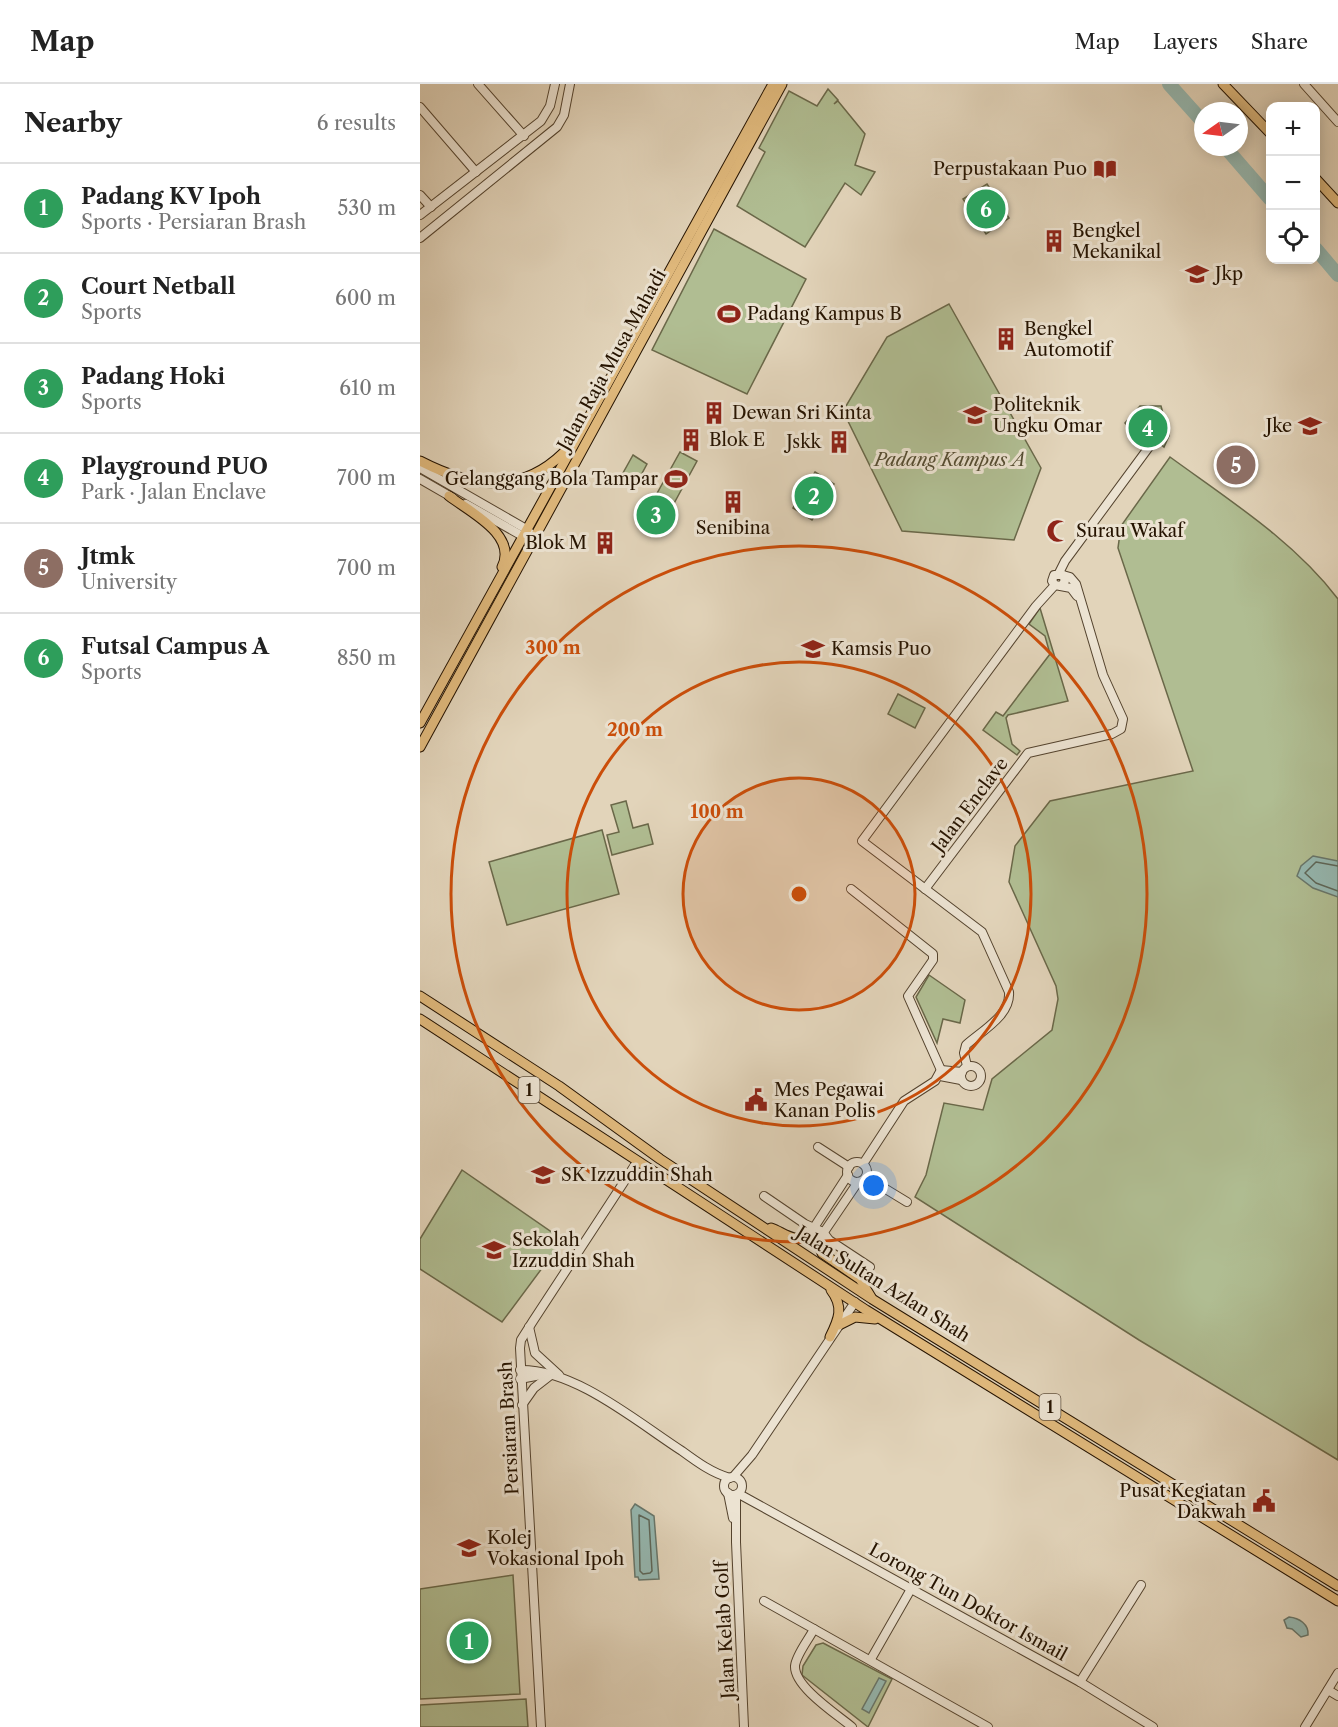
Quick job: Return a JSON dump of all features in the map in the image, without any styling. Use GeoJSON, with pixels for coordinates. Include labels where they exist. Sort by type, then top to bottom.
{"type":"FeatureCollection","features":[{"type":"Feature","properties":{"kind":"main road","name":"Jalan Raja Musa Mahadi"},"geometry":{"type":"LineString","coordinates":[[631,350],[773,84]]}},
{"type":"Feature","properties":{"kind":"main road","name":"Jalan Raja Musa Mahadi"},"geometry":{"type":"LineString","coordinates":[[420,723],[495,586],[528,535],[782,84]]}},
{"type":"Feature","properties":{"kind":"main road"},"geometry":{"type":"LineString","coordinates":[[1223,84],[1266,129]]}},
{"type":"Feature","properties":{"kind":"main road"},"geometry":{"type":"LineString","coordinates":[[1320,183],[1338,203]]}},
{"type":"Feature","properties":{"kind":"main road","name":"Jalan Raja Musa Mahadi"},"geometry":{"type":"LineString","coordinates":[[420,747],[580,434],[617,375]]}},
{"type":"Feature","properties":{"kind":"main road"},"geometry":{"type":"LineString","coordinates":[[420,461],[460,479],[482,484],[502,483],[531,475],[564,452],[580,434]]}},
{"type":"Feature","properties":{"kind":"main road"},"geometry":{"type":"LineString","coordinates":[[449,496],[492,528],[503,543],[506,554],[495,586]]}},
{"type":"Feature","properties":{"kind":"main road","name":"Jalan Sultan Azlan Shah"},"geometry":{"type":"LineString","coordinates":[[421,996],[559,1086],[660,1159],[872,1299],[1338,1586]]}},
{"type":"Feature","properties":{"kind":"main road","name":"Jalan Sultan Azlan Shah"},"geometry":{"type":"LineString","coordinates":[[420,1019],[821,1281],[1338,1601]]}},
{"type":"Feature","properties":{"kind":"main road"},"geometry":{"type":"LineString","coordinates":[[754,1221],[794,1238],[800,1239],[808,1235]]}},
{"type":"Feature","properties":{"kind":"main road"},"geometry":{"type":"LineString","coordinates":[[763,1227],[765,1235],[846,1289],[855,1302]]}},
{"type":"Feature","properties":{"kind":"main road"},"geometry":{"type":"LineString","coordinates":[[818,1242],[822,1253],[860,1279],[872,1299]]}},
{"type":"Feature","properties":{"kind":"main road"},"geometry":{"type":"LineString","coordinates":[[821,1281],[838,1298],[840,1309],[840,1318],[830,1337]]}},
{"type":"Feature","properties":{"kind":"main road"},"geometry":{"type":"LineString","coordinates":[[839,1325],[855,1317],[863,1316],[891,1325]]}},
{"type":"Feature","properties":{"kind":"street"},"geometry":{"type":"LineString","coordinates":[[478,84],[524,136]]}},
{"type":"Feature","properties":{"kind":"street"},"geometry":{"type":"LineString","coordinates":[[420,215],[524,136],[547,114],[555,84]]}},
{"type":"Feature","properties":{"kind":"street"},"geometry":{"type":"LineString","coordinates":[[420,238],[557,127],[564,115],[570,84]]}},
{"type":"Feature","properties":{"kind":"street"},"geometry":{"type":"LineString","coordinates":[[1304,84],[1338,122]]}},
{"type":"Feature","properties":{"kind":"street"},"geometry":{"type":"LineString","coordinates":[[420,107],[477,172]]}},
{"type":"Feature","properties":{"kind":"street"},"geometry":{"type":"LineString","coordinates":[[420,195],[431,207]]}},
{"type":"Feature","properties":{"kind":"street"},"geometry":{"type":"LineString","coordinates":[[1080,599],[1071,588],[1058,585],[1053,576],[1061,574],[1065,561],[1149,447]]}},
{"type":"Feature","properties":{"kind":"street"},"geometry":{"type":"LineString","coordinates":[[420,468],[528,535]]}},
{"type":"Feature","properties":{"kind":"street"},"geometry":{"type":"LineString","coordinates":[[420,479],[528,535]]}},
{"type":"Feature","properties":{"kind":"street","name":"Jalan Enclave"},"geometry":{"type":"LineString","coordinates":[[926,889],[1028,753],[1112,734],[1121,729],[1123,719],[1103,675],[1074,580],[1061,574]]}},
{"type":"Feature","properties":{"kind":"street"},"geometry":{"type":"LineString","coordinates":[[863,1164],[904,1101],[940,1073],[963,1073],[966,1045],[1006,1010],[1010,1001],[1009,992],[982,932],[862,841],[1029,615],[1058,585]]}},
{"type":"Feature","properties":{"kind":"street"},"geometry":{"type":"LineString","coordinates":[[851,889],[933,954],[933,960],[908,996],[940,1073]]}},
{"type":"Feature","properties":{"kind":"street"},"geometry":{"type":"LineString","coordinates":[[818,1148],[848,1171],[851,1180],[858,1182]]}},
{"type":"Feature","properties":{"kind":"street","name":"Persiaran Brash"},"geometry":{"type":"LineString","coordinates":[[541,1727],[520,1379],[521,1340],[637,1162]]}},
{"type":"Feature","properties":{"kind":"street"},"geometry":{"type":"LineString","coordinates":[[808,1235],[854,1163],[863,1164],[867,1170],[866,1177],[858,1182],[818,1242]]}},
{"type":"Feature","properties":{"kind":"street"},"geometry":{"type":"LineString","coordinates":[[866,1177],[907,1202]]}},
{"type":"Feature","properties":{"kind":"street"},"geometry":{"type":"LineString","coordinates":[[764,1196],[805,1224],[815,1226],[829,1240],[870,1267]]}},
{"type":"Feature","properties":{"kind":"street","name":"Jalan Kelab Golf"},"geometry":{"type":"LineString","coordinates":[[736,1531],[725,1482],[752,1455],[855,1302]]}},
{"type":"Feature","properties":{"kind":"street"},"geometry":{"type":"LineString","coordinates":[[529,1327],[535,1353],[553,1375]]}},
{"type":"Feature","properties":{"kind":"street"},"geometry":{"type":"LineString","coordinates":[[520,1370],[553,1375],[612,1405],[707,1468],[731,1477],[740,1489],[726,1491],[707,1468]]}},
{"type":"Feature","properties":{"kind":"street"},"geometry":{"type":"LineString","coordinates":[[520,1379],[553,1375]]}},
{"type":"Feature","properties":{"kind":"street"},"geometry":{"type":"LineString","coordinates":[[522,1405],[534,1388],[553,1375]]}},
{"type":"Feature","properties":{"kind":"street","name":"Jalan Kelab Golf"},"geometry":{"type":"LineString","coordinates":[[744,1727],[736,1531],[740,1489],[752,1455]]}},
{"type":"Feature","properties":{"kind":"street","name":"Lorong Tun Doktor Ismail"},"geometry":{"type":"LineString","coordinates":[[740,1489],[766,1507],[1080,1682],[1154,1727]]}},
{"type":"Feature","properties":{"kind":"street"},"geometry":{"type":"LineString","coordinates":[[1080,1682],[1142,1585]]}},
{"type":"Feature","properties":{"kind":"street"},"geometry":{"type":"LineString","coordinates":[[872,1659],[911,1588]]}},
{"type":"Feature","properties":{"kind":"street"},"geometry":{"type":"LineString","coordinates":[[764,1601],[872,1659],[988,1727]]}},
{"type":"Feature","properties":{"kind":"street"},"geometry":{"type":"LineString","coordinates":[[814,1629],[795,1665],[796,1675],[802,1685],[852,1727]]}},
{"type":"Feature","properties":{"kind":"street"},"geometry":{"type":"LineString","coordinates":[[1305,1727],[1338,1673]]}},
{"type":"Feature","properties":{"kind":"street"},"geometry":{"type":"LineString","coordinates":[[1328,1690],[1338,1696]]}},
{"type":"Feature","properties":{"kind":"green space"},"geometry":{"type":"Polygon","coordinates":[[[828,89],[838,100],[834,104],[838,101],[865,134],[855,165],[875,172],[861,195],[845,183],[805,247],[737,206],[765,152],[759,148],[789,91],[817,106],[828,89]]]}},
{"type":"Feature","properties":{"kind":"green space"},"geometry":{"type":"Polygon","coordinates":[[[987,184],[1009,218],[986,234],[963,199],[987,184]]]}},
{"type":"Feature","properties":{"kind":"green space","name":"Padang Kampus B"},"geometry":{"type":"Polygon","coordinates":[[[714,229],[806,279],[747,394],[652,350],[714,229]]]}},
{"type":"Feature","properties":{"kind":"green space","name":"Padang Kampus A"},"geometry":{"type":"Polygon","coordinates":[[[949,304],[1041,468],[1014,540],[902,531],[843,411],[887,337],[949,304]]]}},
{"type":"Feature","properties":{"kind":"green space"},"geometry":{"type":"Polygon","coordinates":[[[1140,406],[1161,406],[1169,436],[1164,447],[1147,433],[1142,441],[1125,423],[1140,406]]]}},
{"type":"Feature","properties":{"kind":"green space","name":"Gelanggang Bola Tampar"},"geometry":{"type":"Polygon","coordinates":[[[680,452],[697,461],[672,507],[655,497],[680,452]]]}},
{"type":"Feature","properties":{"kind":"green space"},"geometry":{"type":"Polygon","coordinates":[[[633,455],[647,464],[633,490],[618,482],[633,455]]]}},
{"type":"Feature","properties":{"kind":"green space"},"geometry":{"type":"Polygon","coordinates":[[[1170,457],[1260,522],[1301,558],[1338,599],[1338,1460],[1139,1340],[915,1197],[926,1175],[944,1103],[983,1110],[992,1079],[1052,1030],[1058,999],[1056,986],[1009,882],[1015,846],[1050,801],[1193,771],[1118,548],[1121,526],[1170,457]]]}},
{"type":"Feature","properties":{"kind":"green space"},"geometry":{"type":"Polygon","coordinates":[[[815,472],[834,484],[812,520],[793,508],[815,472]]]}},
{"type":"Feature","properties":{"kind":"green space"},"geometry":{"type":"Polygon","coordinates":[[[654,499],[671,509],[658,531],[642,521],[654,499]]]}},
{"type":"Feature","properties":{"kind":"green space"},"geometry":{"type":"Polygon","coordinates":[[[1040,608],[1068,701],[1008,715],[1006,718],[1012,744],[1020,751],[1017,755],[983,730],[996,712],[1003,716],[1050,654],[1045,636],[1029,624],[1040,608]]]}},
{"type":"Feature","properties":{"kind":"green space"},"geometry":{"type":"Polygon","coordinates":[[[898,694],[925,708],[915,728],[888,714],[898,694]]]}},
{"type":"Feature","properties":{"kind":"green space"},"geometry":{"type":"Polygon","coordinates":[[[626,801],[633,828],[648,824],[653,844],[612,855],[607,835],[619,832],[611,805],[626,801]]]}},
{"type":"Feature","properties":{"kind":"green space"},"geometry":{"type":"Polygon","coordinates":[[[602,830],[619,894],[507,925],[489,862],[602,830]]]}},
{"type":"Feature","properties":{"kind":"green space"},"geometry":{"type":"Polygon","coordinates":[[[929,975],[965,1000],[960,1023],[943,1019],[937,1043],[916,997],[929,975]]]}},
{"type":"Feature","properties":{"kind":"green space"},"geometry":{"type":"Polygon","coordinates":[[[462,1170],[563,1240],[502,1322],[420,1269],[420,1239],[462,1170]]]}},
{"type":"Feature","properties":{"kind":"green space"},"geometry":{"type":"Polygon","coordinates":[[[513,1575],[520,1694],[420,1699],[420,1589],[513,1575]]]}},
{"type":"Feature","properties":{"kind":"green space"},"geometry":{"type":"Polygon","coordinates":[[[823,1643],[892,1679],[868,1727],[802,1675],[803,1666],[816,1645],[823,1643]]]}},
{"type":"Feature","properties":{"kind":"green space"},"geometry":{"type":"Polygon","coordinates":[[[526,1699],[528,1727],[420,1727],[420,1705],[526,1699]]]}},
{"type":"Feature","properties":{"kind":"water"},"geometry":{"type":"Polygon","coordinates":[[[1313,856],[1338,861],[1338,897],[1313,888],[1297,876],[1301,866],[1313,856]]]}},
{"type":"Feature","properties":{"kind":"water"},"geometry":{"type":"Polygon","coordinates":[[[635,1504],[654,1516],[659,1579],[639,1580],[635,1577],[631,1510],[635,1504]]]}},
{"type":"Feature","properties":{"kind":"water"},"geometry":{"type":"Polygon","coordinates":[[[1289,1617],[1303,1622],[1308,1635],[1301,1637],[1292,1629],[1287,1628],[1284,1620],[1289,1617]]]}},
{"type":"Feature","properties":{"kind":"water"},"geometry":{"type":"Polygon","coordinates":[[[879,1678],[886,1681],[869,1713],[862,1709],[879,1678]]]}},
{"type":"Feature","properties":{"kind":"waterway"},"geometry":{"type":"LineString","coordinates":[[1169,84],[1194,112]]}},
{"type":"Feature","properties":{"kind":"waterway"},"geometry":{"type":"LineString","coordinates":[[1233,156],[1266,194]]}},
{"type":"Feature","properties":{"kind":"waterway"},"geometry":{"type":"LineString","coordinates":[[1320,254],[1338,275]]}},
{"type":"Feature","properties":{"kind":"place","name":"Perpustakaan Puo"},"geometry":{"type":"Point","coordinates":[1105,169]}},
{"type":"Feature","properties":{"kind":"place","name":"Futsal Campus A"},"geometry":{"type":"Point","coordinates":[986,209]}},
{"type":"Feature","properties":{"kind":"place","name":"Bengkel Mekanikal"},"geometry":{"type":"Point","coordinates":[1054,241]}},
{"type":"Feature","properties":{"kind":"place","name":"Jkp"},"geometry":{"type":"Point","coordinates":[1197,274]}},
{"type":"Feature","properties":{"kind":"place","name":"Padang Kampus B"},"geometry":{"type":"Point","coordinates":[729,314]}},
{"type":"Feature","properties":{"kind":"place","name":"Bengkel Automotif"},"geometry":{"type":"Point","coordinates":[1006,339]}},
{"type":"Feature","properties":{"kind":"place","name":"Dewan Sri Kinta"},"geometry":{"type":"Point","coordinates":[714,413]}},
{"type":"Feature","properties":{"kind":"place","name":"Politeknik Ungku Omar"},"geometry":{"type":"Point","coordinates":[975,415]}},
{"type":"Feature","properties":{"kind":"place","name":"Jke"},"geometry":{"type":"Point","coordinates":[1310,426]}},
{"type":"Feature","properties":{"kind":"place","name":"Playground PUO"},"geometry":{"type":"Point","coordinates":[1148,428]}},
{"type":"Feature","properties":{"kind":"place","name":"Blok E"},"geometry":{"type":"Point","coordinates":[691,440]}},
{"type":"Feature","properties":{"kind":"place","name":"Jskk"},"geometry":{"type":"Point","coordinates":[839,442]}},
{"type":"Feature","properties":{"kind":"place","name":"Jtmk"},"geometry":{"type":"Point","coordinates":[1236,465]}},
{"type":"Feature","properties":{"kind":"place","name":"Gelanggang Bola Tampar"},"geometry":{"type":"Point","coordinates":[676,479]}},
{"type":"Feature","properties":{"kind":"place","name":"Court Netball"},"geometry":{"type":"Point","coordinates":[814,496]}},
{"type":"Feature","properties":{"kind":"place","name":"Senibina"},"geometry":{"type":"Point","coordinates":[733,502]}},
{"type":"Feature","properties":{"kind":"place","name":"Padang Hoki"},"geometry":{"type":"Point","coordinates":[656,515]}},
{"type":"Feature","properties":{"kind":"place","name":"Surau Wakaf"},"geometry":{"type":"Point","coordinates":[1058,531]}},
{"type":"Feature","properties":{"kind":"place","name":"Blok M"},"geometry":{"type":"Point","coordinates":[605,543]}},
{"type":"Feature","properties":{"kind":"place","name":"Kamsis Puo"},"geometry":{"type":"Point","coordinates":[813,649]}},
{"type":"Feature","properties":{"kind":"place","name":"Mes Pegawai Kanan Polis"},"geometry":{"type":"Point","coordinates":[756,1100]}},
{"type":"Feature","properties":{"kind":"place","name":"SK Izzuddin Shah"},"geometry":{"type":"Point","coordinates":[543,1175]}},
{"type":"Feature","properties":{"kind":"place","name":"Sekolah Izzuddin Shah"},"geometry":{"type":"Point","coordinates":[494,1250]}},
{"type":"Feature","properties":{"kind":"place","name":"Pusat Kegiatan Dakwah"},"geometry":{"type":"Point","coordinates":[1264,1501]}},
{"type":"Feature","properties":{"kind":"place","name":"Kolej Vokasional Ipoh"},"geometry":{"type":"Point","coordinates":[469,1548]}},
{"type":"Feature","properties":{"kind":"place","name":"Padang KV Ipoh"},"geometry":{"type":"Point","coordinates":[469,1641]}}]}
